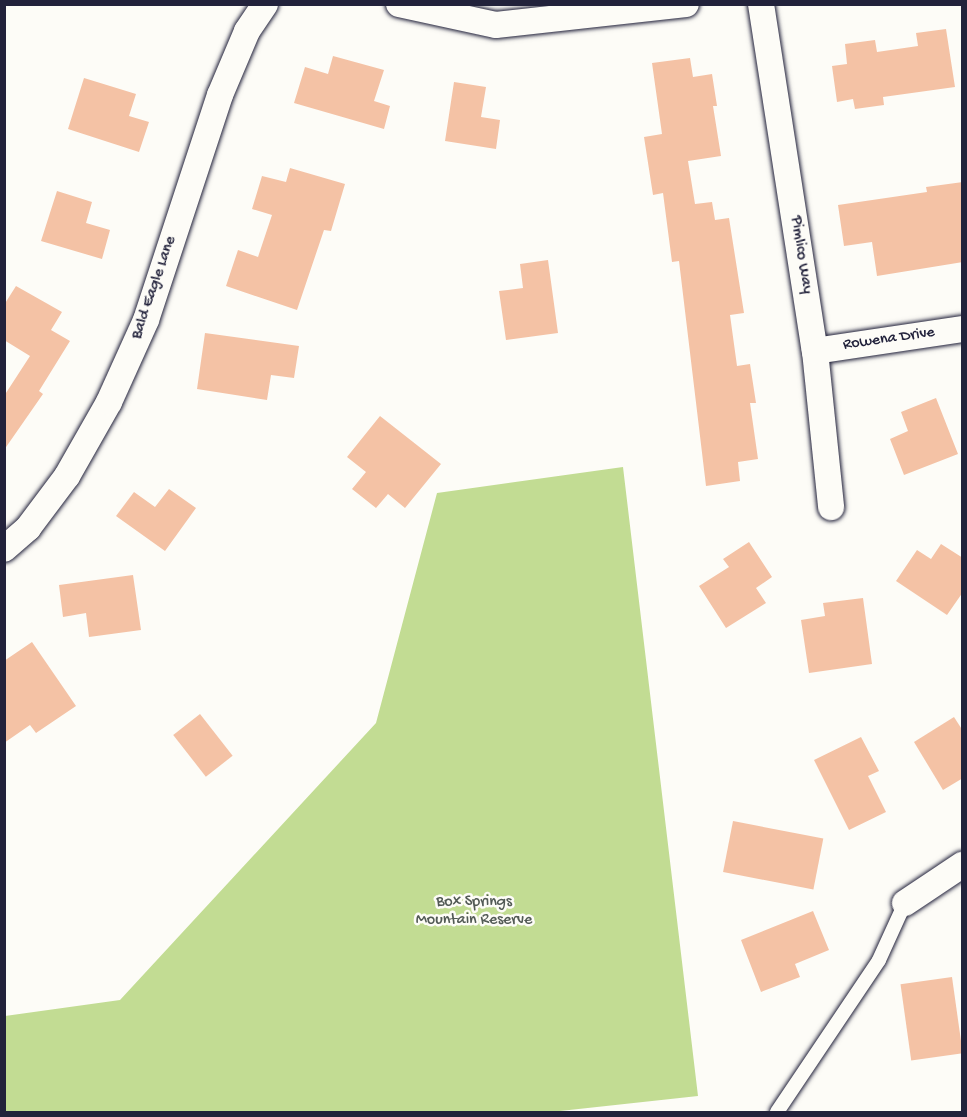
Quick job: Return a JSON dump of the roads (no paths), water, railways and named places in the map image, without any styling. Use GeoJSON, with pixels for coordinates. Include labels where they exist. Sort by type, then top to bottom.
{"type":"FeatureCollection","features":[{"type":"Feature","properties":{"kind":"street","name":"Bald Eagle Lane"},"geometry":{"type":"LineString","coordinates":[[4,549],[28,528],[67,476],[109,402],[146,320],[220,95],[247,31],[265,4]]}},
{"type":"Feature","properties":{"kind":"street"},"geometry":{"type":"LineString","coordinates":[[399,4],[496,25],[686,4]]}},
{"type":"Feature","properties":{"kind":"street","name":"Pimlico Way"},"geometry":{"type":"LineString","coordinates":[[761,4],[815,351],[831,507]]}},
{"type":"Feature","properties":{"kind":"street","name":"Rowena Drive"},"geometry":{"type":"LineString","coordinates":[[815,351],[963,329]]}},
{"type":"Feature","properties":{"kind":"street"},"geometry":{"type":"LineString","coordinates":[[905,903],[963,865]]}},
{"type":"Feature","properties":{"kind":"lane"},"geometry":{"type":"LineString","coordinates":[[782,1110],[879,960],[905,903]]}},
{"type":"Feature","properties":{"kind":"park label","name":"Box Springs Mountain Reserve"},"geometry":{"type":"Point","coordinates":[474,912]}}]}
